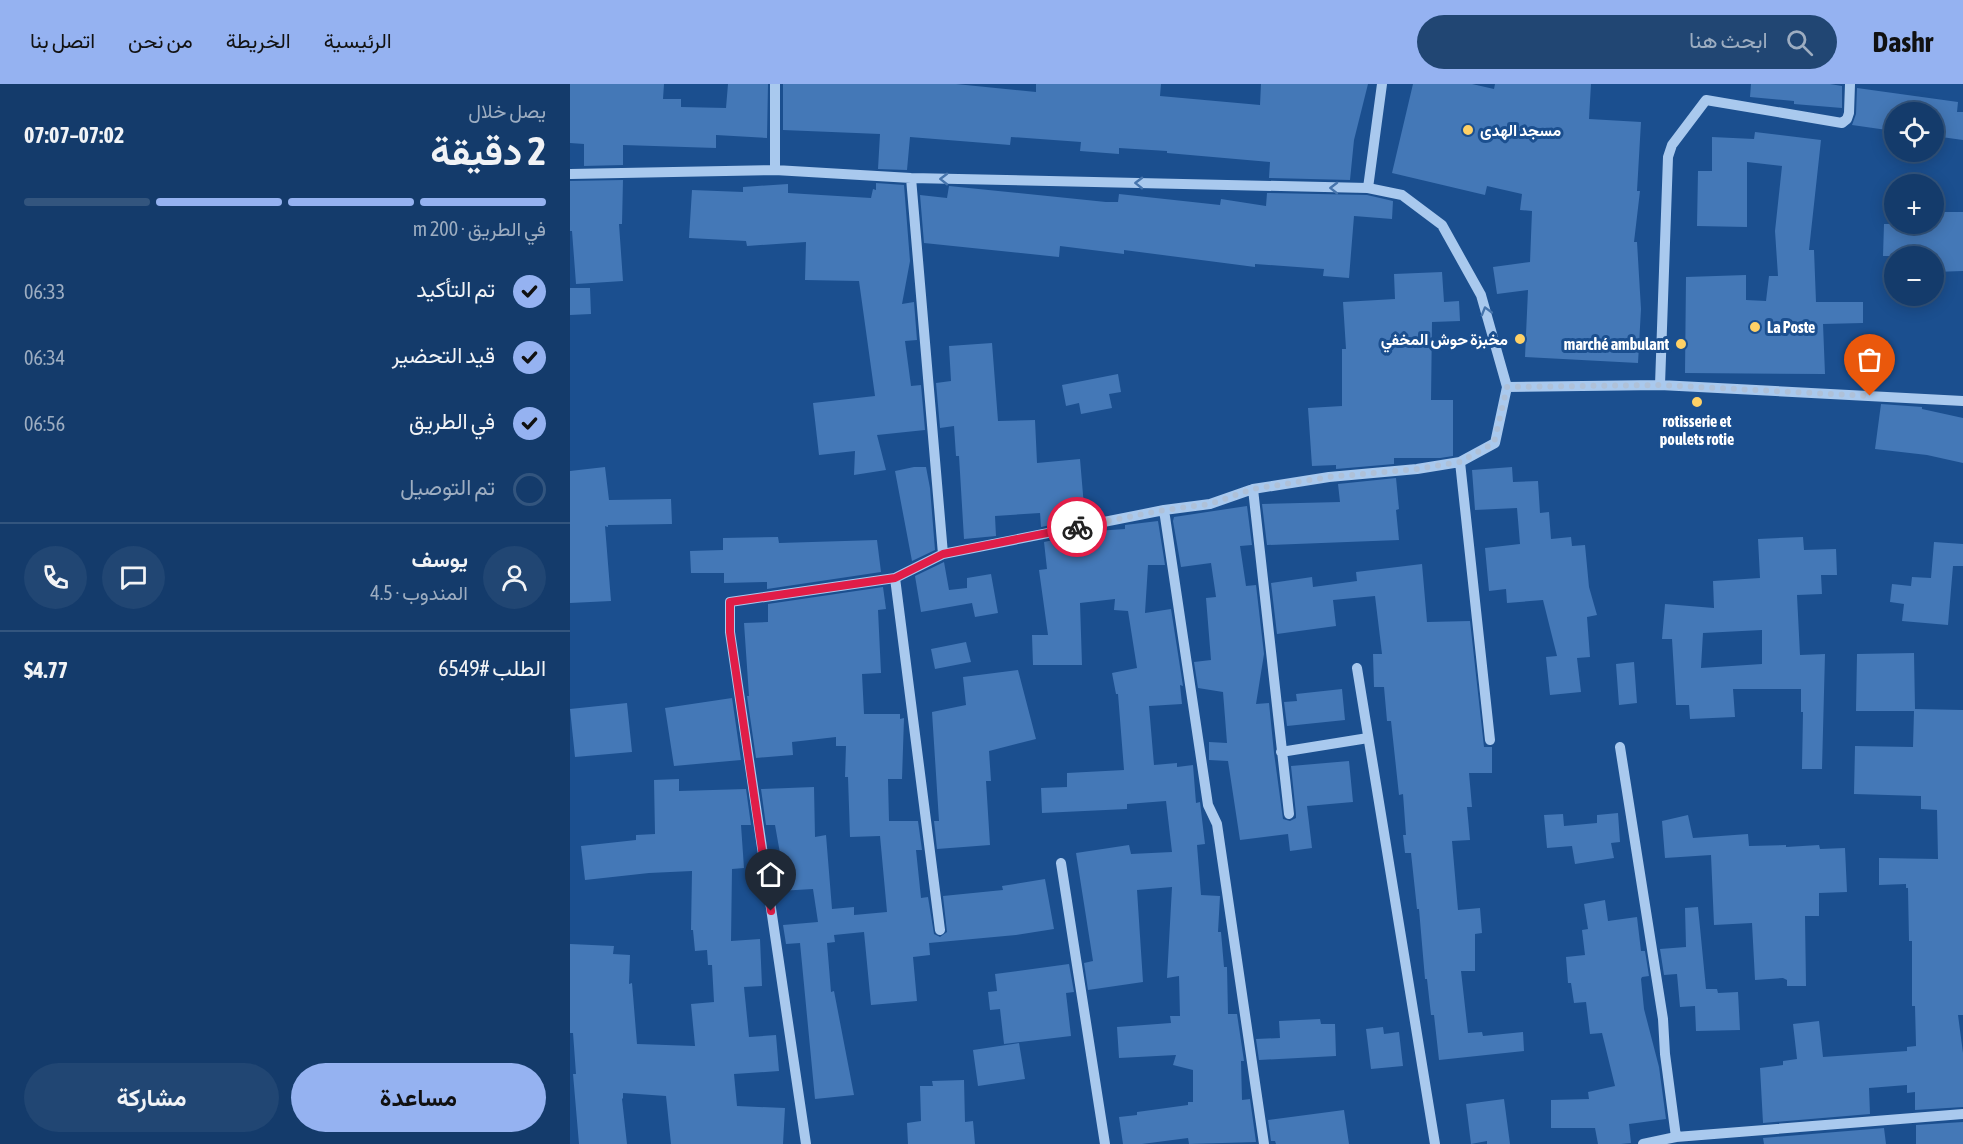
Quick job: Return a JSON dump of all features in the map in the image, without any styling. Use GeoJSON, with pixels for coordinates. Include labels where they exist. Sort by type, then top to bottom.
{"type":"FeatureCollection","features":[{"type":"Feature","properties":{"kind":"street"},"geometry":{"type":"LineString","coordinates":[[775,84],[775,170]]}},
{"type":"Feature","properties":{"kind":"street"},"geometry":{"type":"LineString","coordinates":[[1368,188],[1382,84]]}},
{"type":"Feature","properties":{"kind":"street"},"geometry":{"type":"LineString","coordinates":[[1660,385],[1668,157],[1672,145],[1706,100],[1842,123],[1850,113],[1850,84]]}},
{"type":"Feature","properties":{"kind":"street"},"geometry":{"type":"LineString","coordinates":[[570,174],[775,170],[911,178],[1368,188],[1402,195],[1442,225],[1481,295],[1507,387],[1494,443],[1460,462],[1417,469],[1329,477],[1253,489],[1210,504],[1164,510],[943,554],[895,578],[730,602],[730,632],[806,1144]]}},
{"type":"Feature","properties":{"kind":"street"},"geometry":{"type":"LineString","coordinates":[[911,178],[943,554]]}},
{"type":"Feature","properties":{"kind":"street"},"geometry":{"type":"LineString","coordinates":[[1507,387],[1660,385],[1963,401]]}},
{"type":"Feature","properties":{"kind":"street"},"geometry":{"type":"LineString","coordinates":[[1460,462],[1490,740]]}},
{"type":"Feature","properties":{"kind":"street"},"geometry":{"type":"LineString","coordinates":[[1253,489],[1289,814]]}},
{"type":"Feature","properties":{"kind":"street"},"geometry":{"type":"LineString","coordinates":[[1164,510],[1208,805],[1217,824],[1264,1144]]}},
{"type":"Feature","properties":{"kind":"street"},"geometry":{"type":"LineString","coordinates":[[895,578],[940,930]]}},
{"type":"Feature","properties":{"kind":"street"},"geometry":{"type":"LineString","coordinates":[[1357,668],[1435,1144]]}},
{"type":"Feature","properties":{"kind":"street"},"geometry":{"type":"LineString","coordinates":[[1281,752],[1368,738]]}},
{"type":"Feature","properties":{"kind":"street"},"geometry":{"type":"LineString","coordinates":[[1620,747],[1663,1019],[1676,1137]]}},
{"type":"Feature","properties":{"kind":"street"},"geometry":{"type":"LineString","coordinates":[[1061,864],[1105,1144]]}},
{"type":"Feature","properties":{"kind":"street"},"geometry":{"type":"LineString","coordinates":[[1643,1144],[1676,1137],[1963,1114]]}},
{"type":"Feature","properties":{"kind":"building"},"geometry":{"type":"Polygon","coordinates":[[[570,84],[664,84],[663,99],[681,99],[681,107],[726,108],[728,84],[768,84],[767,138],[716,135],[716,148],[623,145],[623,165],[584,166],[584,144],[570,143],[570,84]]]}},
{"type":"Feature","properties":{"kind":"building"},"geometry":{"type":"Polygon","coordinates":[[[783,84],[956,84],[1036,92],[1036,84],[1161,84],[1160,96],[1260,105],[1261,84],[1368,84],[1354,140],[1350,180],[1269,178],[1270,162],[1119,148],[1119,154],[1080,151],[1081,142],[1011,137],[1010,145],[910,137],[907,170],[878,169],[880,134],[783,130],[783,84]]]}},
{"type":"Feature","properties":{"kind":"building"},"geometry":{"type":"Polygon","coordinates":[[[1413,84],[1472,84],[1494,89],[1495,84],[1591,84],[1589,119],[1641,122],[1637,191],[1640,191],[1634,242],[1637,242],[1641,309],[1638,363],[1525,357],[1528,290],[1497,294],[1493,267],[1530,262],[1532,211],[1520,210],[1522,194],[1487,186],[1485,195],[1392,173],[1413,84]]]}},
{"type":"Feature","properties":{"kind":"building"},"geometry":{"type":"Polygon","coordinates":[[[1751,84],[1842,86],[1842,108],[1750,97],[1751,84]]]}},
{"type":"Feature","properties":{"kind":"building"},"geometry":{"type":"Polygon","coordinates":[[[1857,88],[1958,102],[1957,112],[1963,112],[1963,140],[1944,137],[1944,102],[1884,102],[1884,130],[1852,125],[1856,114],[1857,88]]]}},
{"type":"Feature","properties":{"kind":"building"},"geometry":{"type":"Polygon","coordinates":[[[1755,132],[1821,140],[1809,250],[1814,250],[1816,302],[1863,302],[1863,323],[1823,324],[1825,374],[1685,373],[1686,277],[1746,275],[1746,300],[1766,301],[1769,276],[1778,276],[1775,231],[1782,166],[1747,162],[1747,227],[1697,226],[1698,171],[1712,171],[1712,137],[1754,139],[1755,132]]]}},
{"type":"Feature","properties":{"kind":"building"},"geometry":{"type":"Polygon","coordinates":[[[623,180],[622,224],[619,224],[623,281],[576,284],[572,231],[570,231],[570,181],[623,180]]]}},
{"type":"Feature","properties":{"kind":"building"},"geometry":{"type":"Polygon","coordinates":[[[876,183],[904,185],[910,261],[902,304],[914,302],[917,340],[905,341],[911,386],[921,385],[925,430],[877,435],[886,470],[854,475],[855,451],[819,455],[813,403],[875,396],[859,281],[805,280],[806,242],[747,246],[746,241],[689,238],[692,190],[743,192],[743,187],[788,184],[788,193],[871,198],[873,189],[876,190],[876,183]]]}},
{"type":"Feature","properties":{"kind":"building"},"geometry":{"type":"Polygon","coordinates":[[[949,186],[1106,202],[1118,202],[1119,194],[1220,205],[1221,199],[1266,206],[1267,193],[1367,195],[1393,201],[1392,219],[1354,216],[1349,278],[1323,276],[1324,269],[1255,264],[1255,267],[1124,250],[1124,254],[1060,246],[1059,257],[924,243],[920,195],[947,198],[949,186]]]}},
{"type":"Feature","properties":{"kind":"building"},"geometry":{"type":"Polygon","coordinates":[[[1944,212],[1963,212],[1963,271],[1944,272],[1944,246],[1884,246],[1883,256],[1884,224],[1884,234],[1944,234],[1944,212]]]}},
{"type":"Feature","properties":{"kind":"building"},"geometry":{"type":"Polygon","coordinates":[[[1442,272],[1444,302],[1459,301],[1460,321],[1432,322],[1431,400],[1453,400],[1453,456],[1394,458],[1394,464],[1336,469],[1336,465],[1312,466],[1308,408],[1342,406],[1342,349],[1346,349],[1343,302],[1395,299],[1394,274],[1442,272]]]}},
{"type":"Feature","properties":{"kind":"building"},"geometry":{"type":"Polygon","coordinates":[[[570,288],[590,288],[591,314],[570,315],[570,288]]]}},
{"type":"Feature","properties":{"kind":"building"},"geometry":{"type":"Polygon","coordinates":[[[992,343],[998,421],[1035,420],[1037,463],[1080,459],[1085,518],[1041,527],[1040,513],[995,516],[996,536],[964,539],[959,456],[956,456],[954,426],[940,428],[936,383],[951,381],[949,346],[992,343]]]}},
{"type":"Feature","properties":{"kind":"building"},"geometry":{"type":"Polygon","coordinates":[[[1118,374],[1121,392],[1109,394],[1112,408],[1081,414],[1079,403],[1066,406],[1062,385],[1118,374]]]}},
{"type":"Feature","properties":{"kind":"building"},"geometry":{"type":"Polygon","coordinates":[[[1881,404],[1922,407],[1922,409],[1963,418],[1963,463],[1927,455],[1875,449],[1881,404]]]}},
{"type":"Feature","properties":{"kind":"building"},"geometry":{"type":"Polygon","coordinates":[[[605,467],[609,500],[671,499],[672,524],[605,526],[611,601],[570,603],[570,471],[605,467]]]}},
{"type":"Feature","properties":{"kind":"building"},"geometry":{"type":"Polygon","coordinates":[[[926,467],[935,550],[912,561],[895,471],[926,467]]]}},
{"type":"Feature","properties":{"kind":"building"},"geometry":{"type":"Polygon","coordinates":[[[1512,467],[1513,482],[1538,481],[1540,513],[1549,512],[1551,539],[1571,537],[1572,546],[1585,545],[1589,587],[1597,615],[1587,617],[1590,657],[1577,658],[1581,692],[1550,695],[1546,657],[1557,656],[1543,600],[1507,603],[1506,589],[1489,591],[1485,548],[1520,544],[1517,508],[1475,510],[1472,470],[1512,467]]]}},
{"type":"Feature","properties":{"kind":"building"},"geometry":{"type":"Polygon","coordinates":[[[1396,478],[1399,540],[1267,545],[1262,504],[1340,502],[1338,484],[1396,478]]]}},
{"type":"Feature","properties":{"kind":"building"},"geometry":{"type":"Polygon","coordinates":[[[1247,506],[1252,545],[1240,546],[1246,586],[1256,585],[1264,654],[1256,704],[1269,703],[1283,819],[1290,821],[1296,818],[1291,766],[1349,761],[1353,802],[1307,806],[1312,848],[1290,851],[1288,834],[1240,840],[1228,761],[1209,760],[1209,742],[1227,743],[1223,692],[1198,688],[1194,662],[1211,660],[1206,598],[1216,597],[1211,563],[1181,567],[1173,521],[1174,517],[1247,506]]]}},
{"type":"Feature","properties":{"kind":"building"},"geometry":{"type":"Polygon","coordinates":[[[1158,521],[1165,565],[1148,565],[1145,613],[1171,609],[1183,686],[1180,685],[1182,704],[1149,706],[1154,765],[1177,763],[1177,767],[1193,765],[1196,803],[1200,802],[1205,844],[1197,845],[1201,895],[1220,896],[1218,932],[1221,932],[1224,967],[1227,967],[1228,1014],[1237,1014],[1244,1061],[1241,1061],[1242,1100],[1250,1099],[1256,1142],[1189,1144],[1188,1138],[1123,1144],[1119,1117],[1137,1115],[1137,1112],[1188,1105],[1188,1102],[1193,1102],[1193,1070],[1173,1065],[1176,1055],[1119,1058],[1117,1027],[1171,1023],[1170,1016],[1180,1016],[1179,976],[1167,978],[1172,887],[1137,890],[1143,982],[1088,990],[1084,963],[1093,961],[1076,853],[1129,845],[1131,854],[1172,852],[1166,801],[1127,804],[1127,809],[1042,813],[1041,788],[1067,787],[1067,773],[1124,770],[1118,694],[1116,694],[1112,673],[1137,668],[1128,611],[1114,610],[1115,599],[1080,603],[1082,665],[1033,665],[1032,635],[1048,635],[1039,570],[1047,569],[1044,542],[1096,531],[1125,529],[1125,525],[1158,521]]]}},
{"type":"Feature","properties":{"kind":"building"},"geometry":{"type":"Polygon","coordinates":[[[778,537],[779,543],[877,540],[881,572],[767,589],[767,582],[724,583],[724,573],[691,573],[690,551],[723,550],[723,538],[778,537]]]}},
{"type":"Feature","properties":{"kind":"building"},"geometry":{"type":"Polygon","coordinates":[[[1803,537],[1804,550],[1836,549],[1837,575],[1821,575],[1822,594],[1797,595],[1800,655],[1825,654],[1822,769],[1802,769],[1801,689],[1733,689],[1735,717],[1690,719],[1689,705],[1676,705],[1672,639],[1662,639],[1665,604],[1714,608],[1713,581],[1760,578],[1758,539],[1803,537]],[[1762,630],[1703,633],[1701,668],[1762,664],[1762,630]]]}},
{"type":"Feature","properties":{"kind":"building"},"geometry":{"type":"Polygon","coordinates":[[[1934,542],[1963,544],[1963,566],[1953,566],[1948,625],[1902,621],[1904,604],[1890,602],[1892,584],[1911,586],[1912,577],[1931,578],[1934,542]]]}},
{"type":"Feature","properties":{"kind":"building"},"geometry":{"type":"Polygon","coordinates":[[[944,562],[949,590],[967,588],[967,578],[991,574],[998,613],[975,617],[972,603],[921,612],[915,576],[944,562]]]}},
{"type":"Feature","properties":{"kind":"building"},"geometry":{"type":"Polygon","coordinates":[[[1422,564],[1427,622],[1470,621],[1484,747],[1492,747],[1492,773],[1469,773],[1472,807],[1467,807],[1470,840],[1452,841],[1458,910],[1480,908],[1482,933],[1475,934],[1475,971],[1461,971],[1468,1033],[1482,1032],[1483,1036],[1523,1032],[1524,1051],[1439,1060],[1434,1015],[1431,1015],[1427,979],[1425,979],[1411,853],[1405,853],[1403,794],[1399,795],[1391,721],[1387,721],[1384,687],[1374,687],[1373,654],[1382,654],[1375,596],[1333,600],[1336,626],[1277,634],[1271,583],[1312,577],[1313,587],[1357,581],[1356,572],[1422,564]]]}},
{"type":"Feature","properties":{"kind":"building"},"geometry":{"type":"Polygon","coordinates":[[[883,587],[886,609],[878,610],[881,673],[862,674],[864,714],[900,714],[900,719],[904,718],[902,779],[888,779],[889,821],[918,821],[922,850],[916,850],[921,898],[928,897],[934,934],[940,937],[947,932],[943,896],[1003,890],[1002,886],[1045,879],[1054,929],[929,943],[930,955],[913,957],[917,1001],[871,1005],[864,932],[834,935],[835,942],[827,943],[831,992],[834,991],[854,1095],[815,1099],[800,943],[786,944],[783,925],[818,922],[813,889],[779,891],[777,859],[781,859],[775,825],[766,825],[761,789],[814,787],[815,837],[826,835],[832,909],[854,907],[854,915],[887,912],[880,836],[850,837],[848,777],[845,777],[846,746],[836,746],[836,737],[792,742],[793,755],[756,758],[747,696],[749,696],[744,623],[768,622],[768,604],[883,587]]]}},
{"type":"Feature","properties":{"kind":"building"},"geometry":{"type":"Polygon","coordinates":[[[966,642],[971,662],[935,669],[931,649],[966,642]]]}},
{"type":"Feature","properties":{"kind":"building"},"geometry":{"type":"Polygon","coordinates":[[[1914,653],[1915,709],[1963,710],[1963,1015],[1958,1015],[1963,1053],[1963,1107],[1915,1110],[1915,1092],[1907,1093],[1907,1085],[1869,1088],[1870,1114],[1763,1123],[1760,1068],[1783,1065],[1783,1061],[1797,1059],[1793,1024],[1819,1021],[1823,1057],[1907,1051],[1907,1047],[1916,1046],[1915,1006],[1912,1006],[1912,941],[1909,941],[1908,888],[1906,884],[1879,885],[1879,858],[1938,859],[1937,810],[1921,809],[1921,796],[1854,794],[1855,746],[1913,747],[1914,711],[1856,711],[1857,654],[1914,653]]]}},
{"type":"Feature","properties":{"kind":"building"},"geometry":{"type":"Polygon","coordinates":[[[1634,662],[1637,703],[1619,705],[1616,664],[1634,662]]]}},
{"type":"Feature","properties":{"kind":"building"},"geometry":{"type":"Polygon","coordinates":[[[1018,670],[1036,739],[989,751],[991,781],[986,781],[990,845],[937,849],[934,821],[939,821],[932,712],[966,705],[963,677],[1018,670]]]}},
{"type":"Feature","properties":{"kind":"building"},"geometry":{"type":"Polygon","coordinates":[[[1342,689],[1345,720],[1287,726],[1284,702],[1297,701],[1296,694],[1342,689]]]}},
{"type":"Feature","properties":{"kind":"building"},"geometry":{"type":"Polygon","coordinates":[[[732,698],[741,760],[674,766],[665,708],[732,698]]]}},
{"type":"Feature","properties":{"kind":"building"},"geometry":{"type":"Polygon","coordinates":[[[627,703],[632,752],[575,757],[570,709],[627,703]]]}},
{"type":"Feature","properties":{"kind":"building"},"geometry":{"type":"Polygon","coordinates":[[[679,779],[679,791],[746,789],[751,825],[741,825],[744,868],[732,869],[731,941],[760,939],[762,986],[744,987],[749,1037],[776,1035],[779,1071],[734,1074],[737,1106],[785,1108],[783,1144],[671,1144],[666,1096],[623,1093],[627,1144],[579,1144],[573,1074],[576,1074],[573,1033],[570,1033],[570,944],[614,946],[613,954],[630,955],[629,984],[632,983],[637,1044],[695,1046],[691,1004],[714,1002],[712,965],[708,965],[707,950],[695,951],[693,930],[691,930],[692,871],[585,880],[581,846],[636,840],[636,835],[655,834],[654,780],[679,779]]]}},
{"type":"Feature","properties":{"kind":"building"},"geometry":{"type":"Polygon","coordinates":[[[1618,813],[1620,842],[1611,843],[1614,858],[1575,864],[1572,846],[1547,848],[1544,815],[1563,814],[1564,826],[1597,823],[1597,815],[1618,813]]]}},
{"type":"Feature","properties":{"kind":"building"},"geometry":{"type":"Polygon","coordinates":[[[1688,815],[1693,838],[1748,834],[1749,846],[1819,845],[1820,849],[1845,848],[1847,892],[1819,893],[1819,916],[1805,916],[1806,986],[1787,986],[1787,980],[1783,978],[1755,980],[1752,923],[1714,925],[1711,855],[1665,858],[1662,821],[1688,815]]]}},
{"type":"Feature","properties":{"kind":"building"},"geometry":{"type":"Polygon","coordinates":[[[1605,900],[1608,921],[1637,917],[1641,951],[1645,951],[1649,976],[1641,979],[1644,1009],[1659,1067],[1666,1119],[1629,1124],[1631,1143],[1621,1144],[1598,1144],[1595,1128],[1551,1128],[1551,1100],[1589,1099],[1588,1092],[1615,1086],[1602,1033],[1590,1034],[1586,1002],[1574,1003],[1571,983],[1568,983],[1566,957],[1585,955],[1582,930],[1588,929],[1584,904],[1605,900]]]}},
{"type":"Feature","properties":{"kind":"building"},"geometry":{"type":"Polygon","coordinates":[[[1698,907],[1706,989],[1717,989],[1718,993],[1738,992],[1740,1030],[1696,1031],[1695,1006],[1680,1007],[1677,974],[1664,975],[1660,949],[1686,947],[1685,908],[1698,907]]]}},
{"type":"Feature","properties":{"kind":"building"},"geometry":{"type":"Polygon","coordinates":[[[1069,964],[1074,992],[1066,993],[1071,1036],[1004,1044],[1000,1009],[990,1010],[988,992],[997,991],[995,974],[1069,964]]]}},
{"type":"Feature","properties":{"kind":"building"},"geometry":{"type":"Polygon","coordinates":[[[1320,1019],[1321,1024],[1335,1024],[1336,1056],[1259,1060],[1256,1039],[1280,1038],[1279,1021],[1320,1019]]]}},
{"type":"Feature","properties":{"kind":"building"},"geometry":{"type":"Polygon","coordinates":[[[1383,1027],[1384,1034],[1399,1032],[1403,1066],[1371,1069],[1366,1029],[1383,1027]]]}},
{"type":"Feature","properties":{"kind":"building"},"geometry":{"type":"Polygon","coordinates":[[[1019,1043],[1025,1079],[978,1086],[973,1050],[1019,1043]]]}},
{"type":"Feature","properties":{"kind":"building"},"geometry":{"type":"Polygon","coordinates":[[[964,1080],[965,1122],[973,1121],[975,1144],[908,1144],[907,1123],[921,1121],[920,1086],[933,1086],[932,1081],[964,1080]]]}},
{"type":"Feature","properties":{"kind":"building"},"geometry":{"type":"Polygon","coordinates":[[[1504,1099],[1510,1144],[1487,1144],[1487,1141],[1471,1144],[1466,1104],[1504,1099]]]}},
{"type":"Feature","properties":{"kind":"building"},"geometry":{"type":"Polygon","coordinates":[[[1344,1110],[1349,1144],[1276,1144],[1275,1141],[1271,1141],[1268,1120],[1344,1110]]]}},
{"type":"Feature","properties":{"kind":"building"},"geometry":{"type":"Polygon","coordinates":[[[1963,1122],[1963,1144],[1916,1144],[1916,1125],[1963,1122]]]}},
{"type":"Feature","properties":{"kind":"building"},"geometry":{"type":"Polygon","coordinates":[[[1884,1128],[1886,1144],[1764,1144],[1763,1138],[1884,1128]]]}},
{"type":"Feature","properties":{"kind":"way so far"},"geometry":{"type":"LineString","coordinates":[[1077,527],[1164,510],[1210,504],[1253,489],[1329,477],[1417,469],[1460,462],[1494,443],[1507,387],[1660,385],[1870,396]]}},
{"type":"Feature","properties":{"kind":"place","name":"مسجد الهدى"},"geometry":{"type":"Point","coordinates":[1468,130]}},
{"type":"Feature","properties":{"kind":"place","name":"La Poste"},"geometry":{"type":"Point","coordinates":[1755,327]}},
{"type":"Feature","properties":{"kind":"place","name":"مخبزة حوش المخفي"},"geometry":{"type":"Point","coordinates":[1520,339]}},
{"type":"Feature","properties":{"kind":"place","name":"marché ambulant"},"geometry":{"type":"Point","coordinates":[1681,344]}},
{"type":"Feature","properties":{"kind":"place","name":"rotisserie et poulets rotie"},"geometry":{"type":"Point","coordinates":[1697,402]}},
{"type":"Feature","properties":{"kind":"route"},"geometry":{"type":"LineString","coordinates":[[771,911],[730,632],[732,625],[730,602],[895,578],[943,554],[1077,527]]}}]}
